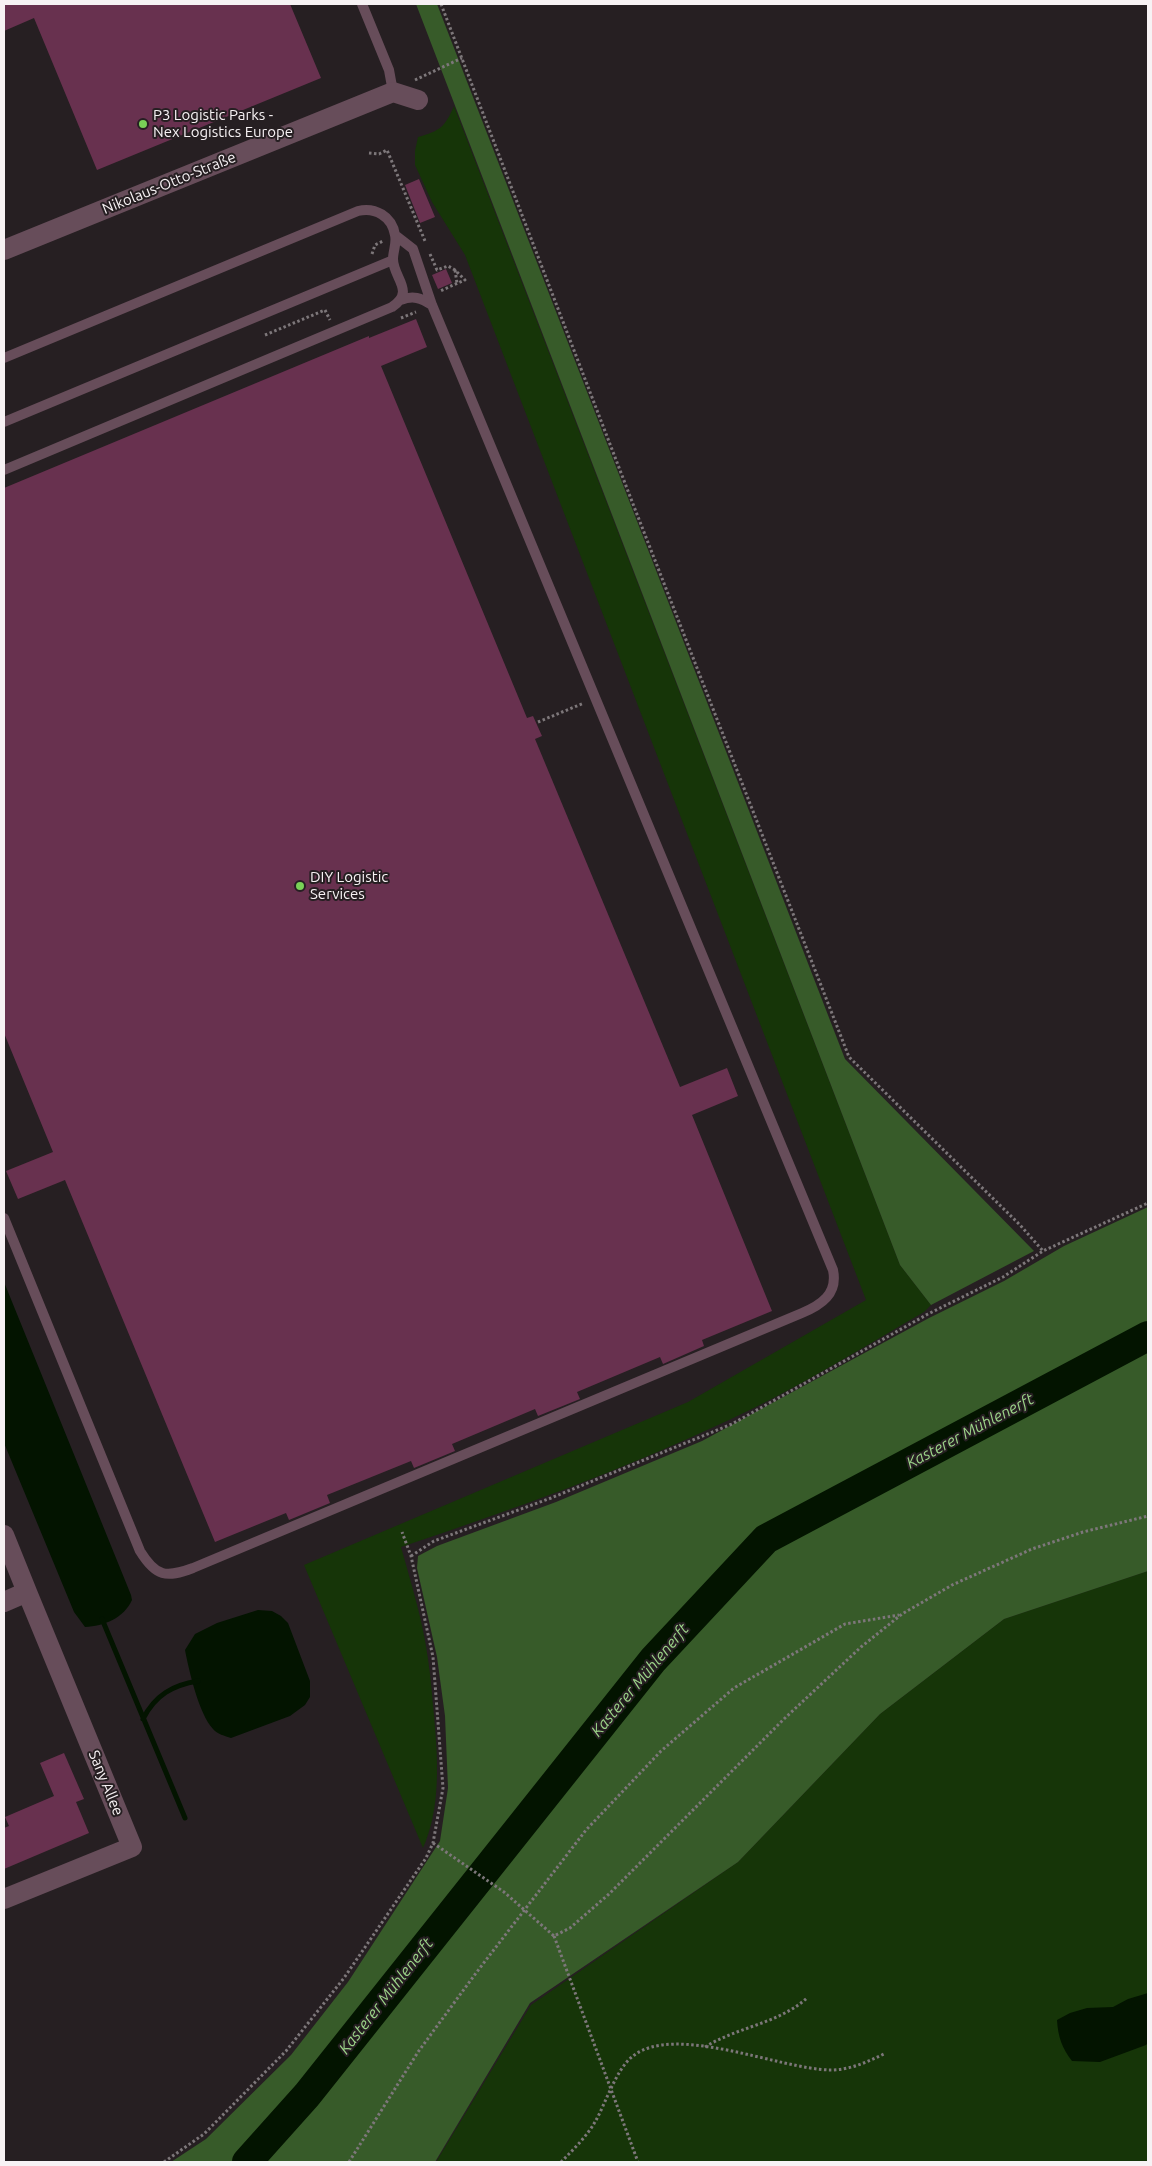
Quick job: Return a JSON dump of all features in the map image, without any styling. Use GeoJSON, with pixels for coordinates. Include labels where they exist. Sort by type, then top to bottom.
{"type":"FeatureCollection","features":[{"type":"Feature","properties":{"kind":"street"},"geometry":{"type":"LineString","coordinates":[[393,92],[418,100]]}},
{"type":"Feature","properties":{"kind":"street","name":"Nikolaus-Otto-Straße"},"geometry":{"type":"LineString","coordinates":[[4,250],[393,92]]}},
{"type":"Feature","properties":{"kind":"street","name":"Sany Allee"},"geometry":{"type":"LineString","coordinates":[[4,1535],[132,1846],[4,1899]]}},
{"type":"Feature","properties":{"kind":"street"},"geometry":{"type":"LineString","coordinates":[[4,1602],[27,1592]]}},
{"type":"Feature","properties":{"kind":"lane"},"geometry":{"type":"LineString","coordinates":[[362,4],[389,70],[393,92]]}},
{"type":"Feature","properties":{"kind":"lane"},"geometry":{"type":"LineString","coordinates":[[4,358],[358,211],[372,209],[377,211],[389,223],[396,235],[414,248],[432,306],[597,698],[833,1270],[834,1286],[826,1299],[802,1313],[202,1564],[176,1574],[163,1574],[155,1570],[140,1551],[4,1218]]}},
{"type":"Feature","properties":{"kind":"lane"},"geometry":{"type":"LineString","coordinates":[[396,235],[393,260],[402,286],[401,300]]}},
{"type":"Feature","properties":{"kind":"lane"},"geometry":{"type":"LineString","coordinates":[[4,422],[393,260]]}},
{"type":"Feature","properties":{"kind":"lane"},"geometry":{"type":"LineString","coordinates":[[4,470],[385,311],[401,300],[414,297],[420,298],[432,306]]}},
{"type":"Feature","properties":{"kind":"path"},"geometry":{"type":"LineString","coordinates":[[440,4],[849,1057],[1020,1225],[1043,1252]]}},
{"type":"Feature","properties":{"kind":"path"},"geometry":{"type":"LineString","coordinates":[[393,92],[462,58]]}},
{"type":"Feature","properties":{"kind":"path"},"geometry":{"type":"LineString","coordinates":[[369,153],[378,154],[388,150],[426,242]]}},
{"type":"Feature","properties":{"kind":"path"},"geometry":{"type":"LineString","coordinates":[[429,250],[436,267]]}},
{"type":"Feature","properties":{"kind":"path"},"geometry":{"type":"LineString","coordinates":[[455,270],[457,284]]}},
{"type":"Feature","properties":{"kind":"path"},"geometry":{"type":"LineString","coordinates":[[265,335],[325,310],[335,332]]}},
{"type":"Feature","properties":{"kind":"path"},"geometry":{"type":"LineString","coordinates":[[538,722],[597,698]]}},
{"type":"Feature","properties":{"kind":"path"},"geometry":{"type":"LineString","coordinates":[[411,1556],[434,1541],[551,1498],[732,1424],[928,1314],[1003,1277],[1043,1252],[1148,1203]]}},
{"type":"Feature","properties":{"kind":"path"},"geometry":{"type":"LineString","coordinates":[[554,1936],[570,1928],[609,1894],[785,1718],[861,1647],[902,1614],[952,1586],[1032,1550],[1083,1532],[1148,1516]]}},
{"type":"Feature","properties":{"kind":"path"},"geometry":{"type":"LineString","coordinates":[[164,2162],[204,2134],[286,2051],[344,1978],[426,1858],[433,1843],[443,1788],[434,1667],[411,1556],[402,1532]]}},
{"type":"Feature","properties":{"kind":"path"},"geometry":{"type":"LineString","coordinates":[[349,2162],[418,2052],[476,1973],[526,1911],[586,1830],[661,1751],[734,1688],[845,1624],[902,1614]]}},
{"type":"Feature","properties":{"kind":"path"},"geometry":{"type":"LineString","coordinates":[[433,1843],[504,1892],[554,1936],[638,2162]]}},
{"type":"Feature","properties":{"kind":"path"},"geometry":{"type":"LineString","coordinates":[[704,2047],[730,2033],[794,2010],[807,1998]]}},
{"type":"Feature","properties":{"kind":"path"},"geometry":{"type":"LineString","coordinates":[[561,2162],[594,2124],[623,2066],[632,2056],[645,2048],[658,2044],[704,2047],[830,2070],[848,2068],[884,2054]]}},
{"type":"Feature","properties":{"kind":"path"},"geometry":{"type":"LineString","coordinates":[[565,2162],[567,2156]]}},
{"type":"Feature","properties":{"kind":"green space"},"geometry":{"type":"Polygon","coordinates":[[[416,4],[437,4],[845,1059],[1034,1251],[931,1305],[900,1265],[416,4]]]}},
{"type":"Feature","properties":{"kind":"green space"},"geometry":{"type":"Polygon","coordinates":[[[454,106],[900,1265],[931,1305],[924,1312],[803,1382],[754,1408],[689,1438],[567,1488],[401,1547],[426,1645],[435,1732],[437,1783],[433,1817],[423,1848],[304,1565],[688,1402],[866,1300],[465,255],[432,202],[415,165],[418,137],[432,133],[441,127],[448,119],[454,106]]]}},
{"type":"Feature","properties":{"kind":"green space"},"geometry":{"type":"Polygon","coordinates":[[[1148,1207],[1148,1333],[763,1537],[649,1656],[464,1878],[306,2092],[243,2162],[171,2162],[206,2139],[291,2055],[348,1982],[440,1841],[448,1788],[445,1716],[437,1657],[417,1568],[418,1556],[437,1546],[556,1502],[702,1441],[929,1318],[1004,1281],[1064,1246],[1148,1207]]]}},
{"type":"Feature","properties":{"kind":"green space"},"geometry":{"type":"Polygon","coordinates":[[[1148,1341],[1148,1571],[1004,1619],[880,1714],[738,1862],[530,2003],[435,2162],[252,2162],[311,2096],[657,1664],[769,1544],[1148,1341]]]}},
{"type":"Feature","properties":{"kind":"green space"},"geometry":{"type":"Polygon","coordinates":[[[1148,1571],[1148,2162],[436,2162],[531,2005],[738,1862],[880,1714],[1004,1619],[1148,1571]]]}},
{"type":"Feature","properties":{"kind":"shaded area"},"geometry":{"type":"Polygon","coordinates":[[[4,1282],[131,1595],[132,1600],[124,1612],[106,1623],[85,1627],[74,1612],[4,1443],[4,1282]]]}},
{"type":"Feature","properties":{"kind":"shaded area"},"geometry":{"type":"Polygon","coordinates":[[[258,1610],[272,1611],[288,1623],[310,1681],[310,1697],[305,1705],[290,1716],[231,1738],[215,1731],[203,1713],[192,1680],[185,1650],[195,1634],[217,1623],[258,1610]]]}},
{"type":"Feature","properties":{"kind":"shaded area"},"geometry":{"type":"Polygon","coordinates":[[[1148,1993],[1148,2043],[1146,2045],[1100,2062],[1072,2061],[1061,2042],[1057,2020],[1070,2013],[1087,2008],[1113,2007],[1128,1999],[1148,1993]]]}},
{"type":"Feature","properties":{"kind":"building","name":"P3 Logistic Parks - Nex Logistics Europe"},"geometry":{"type":"Polygon","coordinates":[[[4,4],[290,4],[321,78],[97,170],[34,18],[4,31],[4,4]]]}},
{"type":"Feature","properties":{"kind":"building"},"geometry":{"type":"Polygon","coordinates":[[[419,179],[435,217],[420,223],[405,185],[419,179]]]}},
{"type":"Feature","properties":{"kind":"building"},"geometry":{"type":"Polygon","coordinates":[[[446,269],[452,283],[438,289],[432,275],[446,269]]]}},
{"type":"Feature","properties":{"kind":"building","name":"DIY Logistic Services"},"geometry":{"type":"Polygon","coordinates":[[[416,319],[427,347],[381,366],[527,718],[533,716],[542,736],[535,739],[680,1087],[727,1068],[738,1096],[692,1115],[772,1311],[702,1340],[704,1346],[663,1364],[660,1357],[577,1392],[580,1399],[538,1416],[535,1409],[452,1444],[455,1451],[414,1468],[411,1461],[327,1495],[330,1503],[289,1520],[286,1513],[215,1542],[65,1180],[18,1199],[6,1171],[53,1152],[4,1033],[4,488],[369,336],[369,338],[416,319]]]}},
{"type":"Feature","properties":{"kind":"building"},"geometry":{"type":"Polygon","coordinates":[[[64,1753],[84,1799],[76,1802],[89,1833],[4,1869],[4,1828],[9,1826],[5,1817],[54,1796],[40,1763],[64,1753]]]}},
{"type":"Feature","properties":{"kind":"waterway","name":"Kasterer Mühlenerft"},"geometry":{"type":"LineString","coordinates":[[247,2162],[307,2095],[653,1660],[766,1539],[1148,1336]]}},
{"type":"Feature","properties":{"kind":"waterway"},"geometry":{"type":"LineString","coordinates":[[102,1619],[185,1818]]}},
{"type":"Feature","properties":{"kind":"waterway"},"geometry":{"type":"LineString","coordinates":[[143,1719],[153,1704],[166,1692],[181,1685],[198,1681]]}},
{"type":"Feature","properties":{"kind":"place","name":"P3 Logistic Parks - Nex Logistics Europe"},"geometry":{"type":"Point","coordinates":[143,124]}},
{"type":"Feature","properties":{"kind":"place","name":"DIY Logistic Services"},"geometry":{"type":"Point","coordinates":[300,886]}}]}
